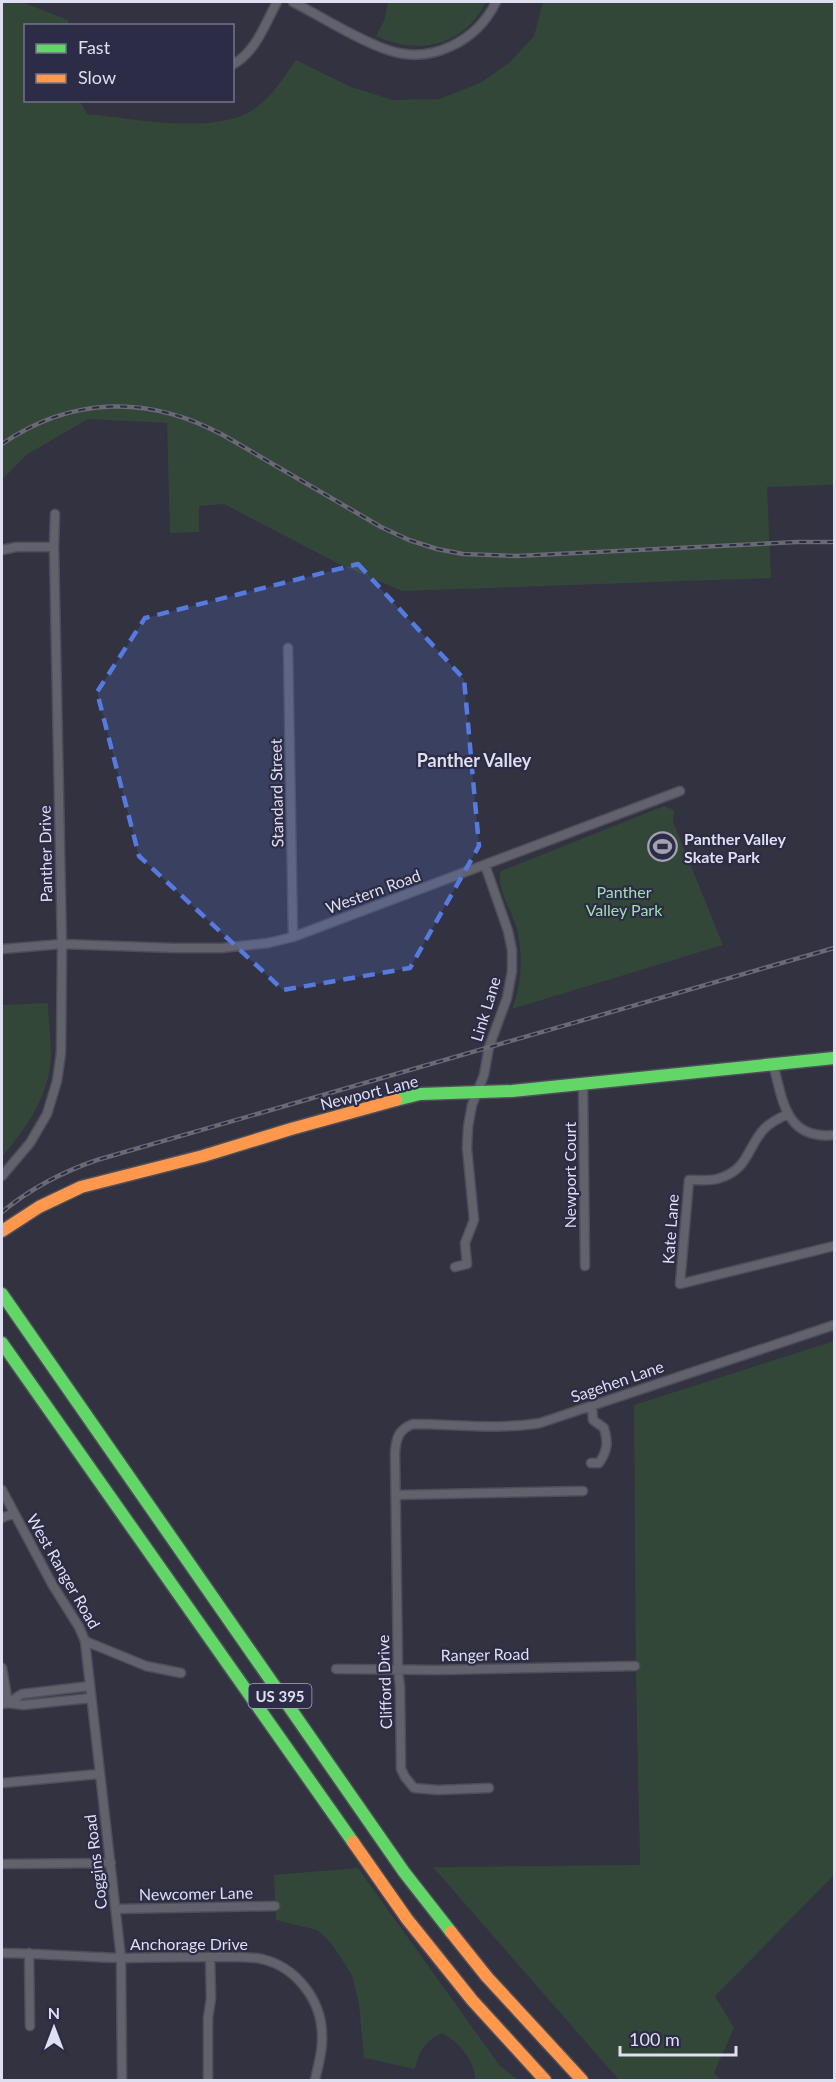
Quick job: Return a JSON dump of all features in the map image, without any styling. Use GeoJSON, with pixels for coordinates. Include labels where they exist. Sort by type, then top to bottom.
{"type":"FeatureCollection","features":[{"type":"Feature","properties":{"kind":"main road","name":"Newport Lane"},"geometry":{"type":"LineString","coordinates":[[2,1231],[59,1196],[102,1181],[203,1156],[420,1094],[584,1084],[834,1058]]}},
{"type":"Feature","properties":{"kind":"main road","name":"US 395"},"geometry":{"type":"LineString","coordinates":[[2,1294],[404,1872],[487,1977],[582,2080]]}},
{"type":"Feature","properties":{"kind":"main road","name":"US 395"},"geometry":{"type":"LineString","coordinates":[[2,1343],[407,1919],[472,2000],[545,2080]]}},
{"type":"Feature","properties":{"kind":"street"},"geometry":{"type":"LineString","coordinates":[[234,64],[253,47],[277,2]]}},
{"type":"Feature","properties":{"kind":"street"},"geometry":{"type":"LineString","coordinates":[[293,2],[389,51],[419,54],[433,53],[460,42],[481,24],[496,2]]}},
{"type":"Feature","properties":{"kind":"street","name":"Panther Drive"},"geometry":{"type":"LineString","coordinates":[[2,1176],[36,1133],[47,1114],[54,1092],[61,1053],[62,944],[55,514]]}},
{"type":"Feature","properties":{"kind":"street"},"geometry":{"type":"LineString","coordinates":[[2,550],[16,547],[54,547]]}},
{"type":"Feature","properties":{"kind":"street","name":"Standard Street"},"geometry":{"type":"LineString","coordinates":[[288,648],[293,937]]}},
{"type":"Feature","properties":{"kind":"street","name":"Western Road"},"geometry":{"type":"LineString","coordinates":[[2,949],[62,944],[222,948],[267,943],[293,937],[680,791]]}},
{"type":"Feature","properties":{"kind":"street","name":"Link Lane"},"geometry":{"type":"LineString","coordinates":[[455,1267],[467,1264],[465,1243],[474,1220],[467,1148],[472,1105],[478,1092],[489,1047],[507,998],[512,961],[508,931],[485,865]]}},
{"type":"Feature","properties":{"kind":"street"},"geometry":{"type":"LineString","coordinates":[[773,1064],[788,1114],[795,1124],[817,1136],[834,1136]]}},
{"type":"Feature","properties":{"kind":"street","name":"Newport Court"},"geometry":{"type":"LineString","coordinates":[[584,1084],[585,1266]]}},
{"type":"Feature","properties":{"kind":"street","name":"Kate Lane"},"geometry":{"type":"LineString","coordinates":[[788,1114],[778,1118],[762,1131],[750,1154],[736,1169],[717,1179],[688,1180],[680,1284],[834,1246]]}},
{"type":"Feature","properties":{"kind":"street","name":"Sagehen Lane"},"geometry":{"type":"LineString","coordinates":[[403,1428],[413,1424],[488,1427],[525,1426],[540,1423],[834,1325]]}},
{"type":"Feature","properties":{"kind":"street"},"geometry":{"type":"LineString","coordinates":[[591,1463],[599,1462],[606,1453],[608,1442],[604,1428],[593,1420],[592,1406]]}},
{"type":"Feature","properties":{"kind":"street","name":"Clifford Drive"},"geometry":{"type":"LineString","coordinates":[[403,1428],[398,1435],[396,1447],[401,1769],[414,1788],[438,1790],[489,1788]]}},
{"type":"Feature","properties":{"kind":"street","name":"West Ranger Road"},"geometry":{"type":"LineString","coordinates":[[2,1490],[85,1641],[146,1666],[181,1673]]}},
{"type":"Feature","properties":{"kind":"street"},"geometry":{"type":"LineString","coordinates":[[396,1496],[584,1491]]}},
{"type":"Feature","properties":{"kind":"street"},"geometry":{"type":"LineString","coordinates":[[2,1518],[14,1513]]}},
{"type":"Feature","properties":{"kind":"street","name":"Coggins Road"},"geometry":{"type":"LineString","coordinates":[[85,1641],[121,1958],[122,2080]]}},
{"type":"Feature","properties":{"kind":"street","name":"Ranger Road"},"geometry":{"type":"LineString","coordinates":[[336,1669],[635,1666]]}},
{"type":"Feature","properties":{"kind":"street"},"geometry":{"type":"LineString","coordinates":[[2,1668],[5,1703]]}},
{"type":"Feature","properties":{"kind":"street"},"geometry":{"type":"LineString","coordinates":[[5,1703],[22,1694],[90,1686]]}},
{"type":"Feature","properties":{"kind":"street"},"geometry":{"type":"LineString","coordinates":[[5,1703],[23,1705],[91,1698]]}},
{"type":"Feature","properties":{"kind":"street"},"geometry":{"type":"LineString","coordinates":[[2,1783],[99,1774]]}},
{"type":"Feature","properties":{"kind":"street"},"geometry":{"type":"LineString","coordinates":[[2,1864],[111,1863]]}},
{"type":"Feature","properties":{"kind":"street","name":"Newcomer Lane"},"geometry":{"type":"LineString","coordinates":[[116,1909],[275,1906]]}},
{"type":"Feature","properties":{"kind":"street","name":"Anchorage Drive"},"geometry":{"type":"LineString","coordinates":[[2,1953],[121,1958],[249,1957],[263,1959],[285,1969],[305,1987],[317,2009],[322,2046],[315,2080]]}},
{"type":"Feature","properties":{"kind":"street"},"geometry":{"type":"LineString","coordinates":[[29,1953],[30,2026]]}},
{"type":"Feature","properties":{"kind":"street"},"geometry":{"type":"LineString","coordinates":[[208,2080],[210,1957]]}},
{"type":"Feature","properties":{"kind":"highlighted area"},"geometry":{"type":"Polygon","coordinates":[[[358,564],[464,679],[479,846],[410,968],[283,990],[139,856],[97,692],[145,618],[358,564]]]}},
{"type":"Feature","properties":{"kind":"green space"},"geometry":{"type":"Polygon","coordinates":[[[2,2],[22,2],[68,20],[68,24],[24,24],[24,102],[81,102],[87,114],[193,124],[234,118],[251,111],[271,94],[296,60],[351,87],[393,100],[440,99],[482,82],[510,62],[534,36],[543,2],[834,2],[834,485],[767,487],[771,578],[402,591],[339,564],[224,504],[199,506],[199,532],[170,533],[167,423],[88,419],[26,455],[2,480],[2,2]]]}},
{"type":"Feature","properties":{"kind":"green space"},"geometry":{"type":"Polygon","coordinates":[[[388,2],[486,2],[466,29],[439,43],[424,46],[392,42],[376,36],[384,21],[388,2]]]}},
{"type":"Feature","properties":{"kind":"green space","name":"Panther Valley Park"},"geometry":{"type":"Polygon","coordinates":[[[664,806],[674,810],[673,822],[723,945],[512,1009],[520,980],[520,949],[517,929],[500,884],[501,871],[664,806]]]}},
{"type":"Feature","properties":{"kind":"green space"},"geometry":{"type":"Polygon","coordinates":[[[48,1003],[51,1052],[47,1081],[32,1116],[2,1157],[2,1005],[48,1003]]]}},
{"type":"Feature","properties":{"kind":"green space"},"geometry":{"type":"Polygon","coordinates":[[[834,1341],[834,1875],[715,1996],[734,2028],[714,2073],[721,2080],[619,2080],[433,1867],[640,1865],[634,1405],[834,1341]]]}},
{"type":"Feature","properties":{"kind":"green space"},"geometry":{"type":"Polygon","coordinates":[[[358,1868],[500,2066],[518,2080],[475,2080],[472,2065],[465,2052],[442,2033],[424,2047],[415,2069],[364,2058],[359,2004],[352,1975],[331,1943],[317,1930],[276,1920],[274,1875],[358,1868]]]}},
{"type":"Feature","properties":{"kind":"railway"},"geometry":{"type":"LineString","coordinates":[[2,444],[29,428],[56,417],[83,410],[111,406],[167,413],[195,422],[223,435],[381,527],[409,540],[463,554],[516,556],[834,542]]}},
{"type":"Feature","properties":{"kind":"railway"},"geometry":{"type":"LineString","coordinates":[[2,1212],[47,1182],[97,1160],[834,948]]}},
{"type":"Feature","properties":{"kind":"traffic: fast"},"geometry":{"type":"LineString","coordinates":[[396,1100],[420,1094],[512,1091],[834,1058]]}},
{"type":"Feature","properties":{"kind":"traffic: fast"},"geometry":{"type":"LineString","coordinates":[[2,1294],[404,1872],[451,1932]]}},
{"type":"Feature","properties":{"kind":"traffic: fast"},"geometry":{"type":"LineString","coordinates":[[2,1343],[353,1842]]}},
{"type":"Feature","properties":{"kind":"traffic: slow"},"geometry":{"type":"LineString","coordinates":[[2,1231],[39,1207],[81,1187],[203,1156],[396,1100]]}},
{"type":"Feature","properties":{"kind":"traffic: slow"},"geometry":{"type":"LineString","coordinates":[[353,1842],[407,1919],[472,2000],[545,2080]]}},
{"type":"Feature","properties":{"kind":"traffic: slow"},"geometry":{"type":"LineString","coordinates":[[451,1932],[487,1977],[582,2080]]}},
{"type":"Feature","properties":{"kind":"place","name":"Panther Valley Skate Park"},"geometry":{"type":"Point","coordinates":[663,847]}},
{"type":"Feature","properties":{"kind":"district","name":"Panther Valley"},"geometry":{"type":"Point","coordinates":[474,760]}}]}
